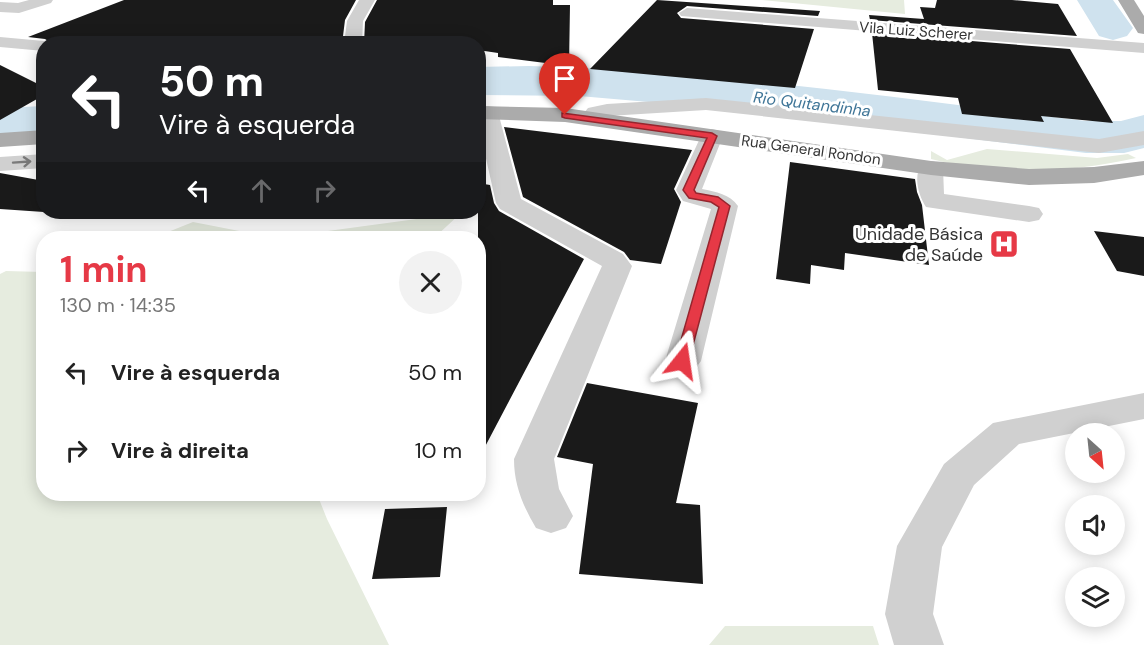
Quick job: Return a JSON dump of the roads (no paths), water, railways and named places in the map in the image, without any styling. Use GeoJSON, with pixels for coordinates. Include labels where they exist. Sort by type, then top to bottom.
{"type":"FeatureCollection","features":[{"type":"Feature","properties":{"kind":"main road"},"geometry":{"type":"LineString","coordinates":[[1126,0],[1144,29]]}},
{"type":"Feature","properties":{"kind":"main road","name":"Rua General Rondon"},"geometry":{"type":"LineString","coordinates":[[486,112],[590,119],[931,168],[1029,177],[1094,175],[1144,168]]}},
{"type":"Feature","properties":{"kind":"main road"},"geometry":{"type":"LineString","coordinates":[[0,140],[36,138]]}},
{"type":"Feature","properties":{"kind":"street"},"geometry":{"type":"LineString","coordinates":[[0,7],[19,8],[45,0]]}},
{"type":"Feature","properties":{"kind":"street"},"geometry":{"type":"LineString","coordinates":[[354,36],[356,21],[367,0]]}},
{"type":"Feature","properties":{"kind":"street","name":"Vila Luiz Scherer"},"geometry":{"type":"LineString","coordinates":[[687,13],[1144,48]]}},
{"type":"Feature","properties":{"kind":"street"},"geometry":{"type":"LineString","coordinates":[[0,42],[36,45]]}},
{"type":"Feature","properties":{"kind":"street"},"geometry":{"type":"LineString","coordinates":[[590,119],[596,113],[607,110],[706,104],[1099,146],[1144,138]]}},
{"type":"Feature","properties":{"kind":"street"},"geometry":{"type":"LineString","coordinates":[[486,122],[509,203],[613,260],[617,266],[534,459],[534,477],[539,497],[551,516]]}},
{"type":"Feature","properties":{"kind":"street"},"geometry":{"type":"LineString","coordinates":[[682,361],[725,206],[714,199],[692,195],[689,190],[712,136]]}},
{"type":"Feature","properties":{"kind":"street"},"geometry":{"type":"LineString","coordinates":[[0,164],[36,162]]}},
{"type":"Feature","properties":{"kind":"street"},"geometry":{"type":"LineString","coordinates":[[931,168],[931,195],[935,201],[1029,214]]}},
{"type":"Feature","properties":{"kind":"street"},"geometry":{"type":"LineString","coordinates":[[919,645],[909,614],[920,546],[959,475],[1007,433],[1144,406]]}},
{"type":"Feature","properties":{"kind":"waterway","name":"Rio Quitandinha"},"geometry":{"type":"LineString","coordinates":[[1095,0],[1113,28]]}},
{"type":"Feature","properties":{"kind":"waterway","name":"Rio Quitandinha"},"geometry":{"type":"LineString","coordinates":[[486,81],[579,82],[730,94],[1086,137],[1124,137],[1144,131]]}},
{"type":"Feature","properties":{"kind":"waterway","name":"Rio Quitandinha"},"geometry":{"type":"LineString","coordinates":[[0,124],[36,122]]}},
{"type":"Feature","properties":{"kind":"place","name":"Unidade Básica de Saúde"},"geometry":{"type":"Point","coordinates":[1004,244]}}]}
